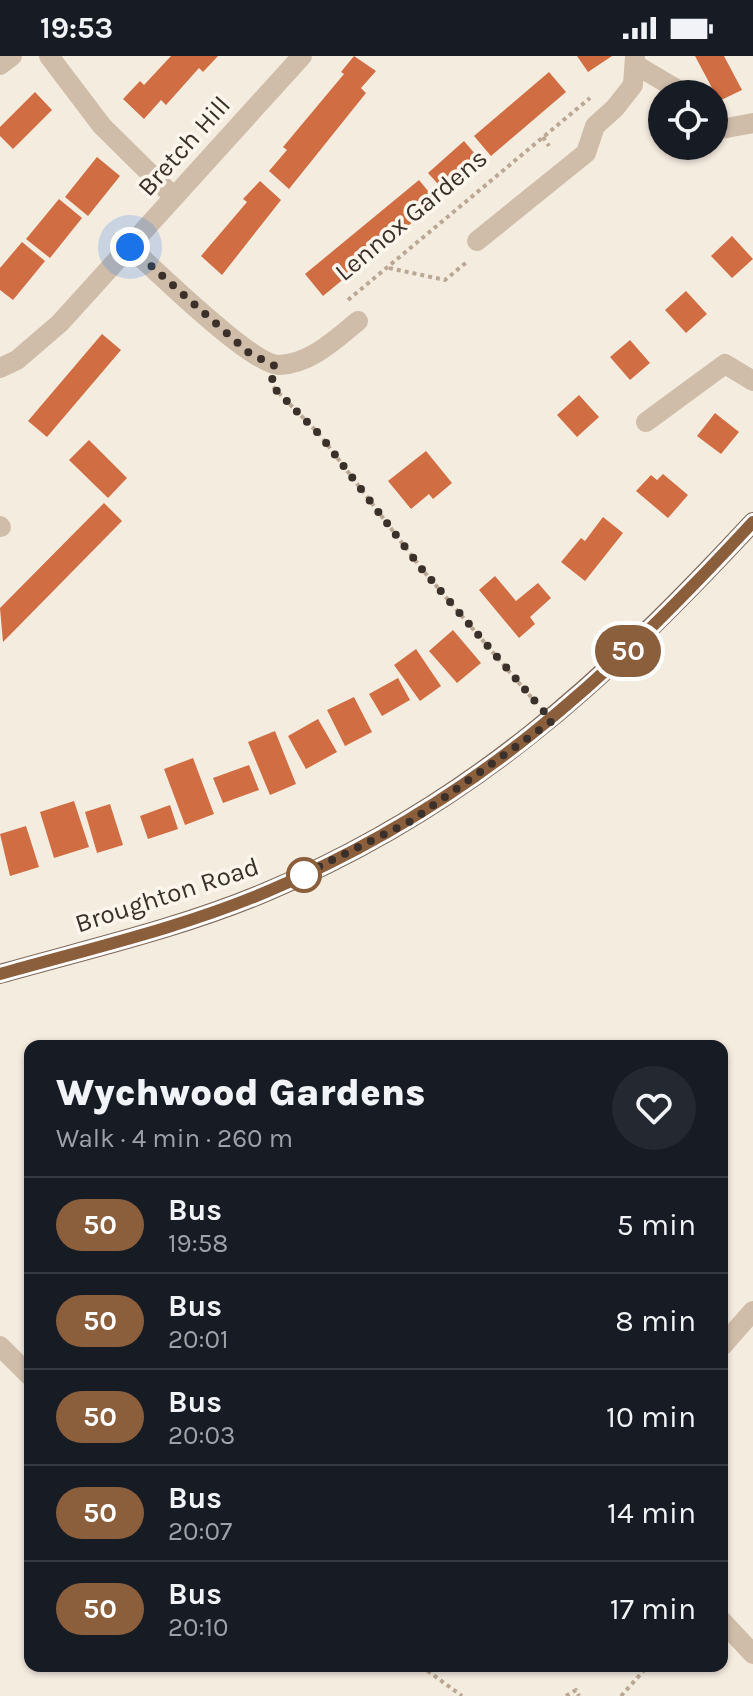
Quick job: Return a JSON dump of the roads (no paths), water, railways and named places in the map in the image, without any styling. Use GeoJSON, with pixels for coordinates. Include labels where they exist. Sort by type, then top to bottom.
{"type":"FeatureCollection","features":[{"type":"Feature","properties":{"kind":"main road","name":"Broughton Road"},"geometry":{"type":"LineString","coordinates":[[0,974],[190,919],[264,893],[411,821],[552,721],[682,598],[753,522]]}},
{"type":"Feature","properties":{"kind":"street"},"geometry":{"type":"LineString","coordinates":[[0,65],[12,56]]}},
{"type":"Feature","properties":{"kind":"street"},"geometry":{"type":"LineString","coordinates":[[49,56],[102,126],[173,196]]}},
{"type":"Feature","properties":{"kind":"street","name":"Bretch Hill"},"geometry":{"type":"LineString","coordinates":[[0,368],[17,360],[60,323],[302,56]]}},
{"type":"Feature","properties":{"kind":"street"},"geometry":{"type":"LineString","coordinates":[[477,241],[586,153],[595,126],[615,108],[633,85],[635,60],[664,80]]}},
{"type":"Feature","properties":{"kind":"street"},"geometry":{"type":"LineString","coordinates":[[728,128],[753,123]]}},
{"type":"Feature","properties":{"kind":"street","name":"Lennox Gardens"},"geometry":{"type":"LineString","coordinates":[[130,247],[249,353],[275,366],[302,362],[358,321]]}},
{"type":"Feature","properties":{"kind":"street"},"geometry":{"type":"LineString","coordinates":[[646,422],[725,364],[753,381]]}},
{"type":"Feature","properties":{"kind":"street"},"geometry":{"type":"LineString","coordinates":[[728,1339],[753,1311]]}},
{"type":"Feature","properties":{"kind":"street"},"geometry":{"type":"LineString","coordinates":[[0,1346],[24,1369]]}},
{"type":"Feature","properties":{"kind":"street"},"geometry":{"type":"LineString","coordinates":[[728,1627],[753,1654]]}}]}
